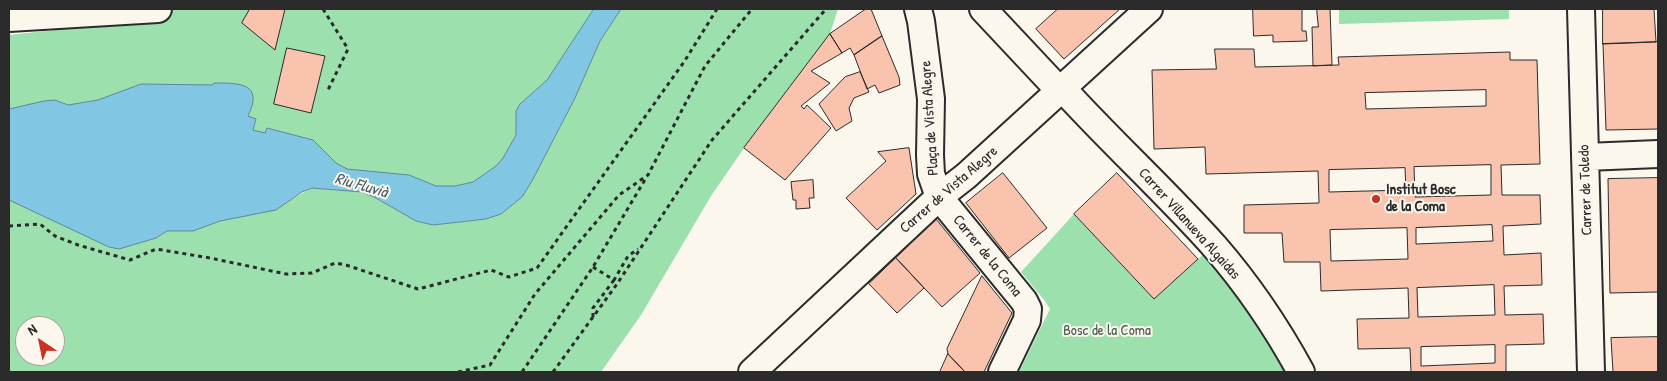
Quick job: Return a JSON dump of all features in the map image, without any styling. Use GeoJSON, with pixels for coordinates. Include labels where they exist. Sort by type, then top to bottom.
{"type":"FeatureCollection","features":[{"type":"Feature","properties":{"kind":"street"},"geometry":{"type":"LineString","coordinates":[[9,18],[158,9]]}},
{"type":"Feature","properties":{"kind":"street","name":"Plaça de Vista Alegre"},"geometry":{"type":"LineString","coordinates":[[918,9],[931,99],[930,155],[932,174],[938,197]]}},
{"type":"Feature","properties":{"kind":"street","name":"Carrer Villanueva Algaidas"},"geometry":{"type":"LineString","coordinates":[[983,9],[1214,246],[1265,313],[1301,372]]}},
{"type":"Feature","properties":{"kind":"street","name":"Carrer de Vista Alegre"},"geometry":{"type":"LineString","coordinates":[[752,372],[938,197],[966,176],[1149,9]]}},
{"type":"Feature","properties":{"kind":"street","name":"Carrer de Toledo"},"geometry":{"type":"LineString","coordinates":[[1581,9],[1591,372]]}},
{"type":"Feature","properties":{"kind":"street"},"geometry":{"type":"LineString","coordinates":[[1586,157],[1658,154]]}},
{"type":"Feature","properties":{"kind":"street","name":"Carrer de la Coma"},"geometry":{"type":"LineString","coordinates":[[938,197],[1027,305],[1027,320],[1002,372]]}},
{"type":"Feature","properties":{"kind":"path"},"geometry":{"type":"LineString","coordinates":[[323,9],[348,49],[327,92]]}},
{"type":"Feature","properties":{"kind":"path"},"geometry":{"type":"LineString","coordinates":[[9,226],[40,224],[55,236],[70,242],[130,260],[156,249],[286,274],[312,273],[335,263],[418,289],[491,270],[509,277],[537,268],[684,62],[717,9]]}},
{"type":"Feature","properties":{"kind":"path"},"geometry":{"type":"LineString","coordinates":[[522,372],[593,267],[648,175],[705,66],[752,9]]}},
{"type":"Feature","properties":{"kind":"path"},"geometry":{"type":"LineString","coordinates":[[553,372],[617,284],[712,140],[826,9]]}},
{"type":"Feature","properties":{"kind":"path"},"geometry":{"type":"LineString","coordinates":[[458,372],[490,365],[535,294],[619,195],[648,175]]}},
{"type":"Feature","properties":{"kind":"path"},"geometry":{"type":"LineString","coordinates":[[593,317],[593,308],[614,280],[628,256],[639,249]]}},
{"type":"Feature","properties":{"kind":"path"},"geometry":{"type":"LineString","coordinates":[[593,267],[614,280]]}},
{"type":"Feature","properties":{"kind":"green space"},"geometry":{"type":"Polygon","coordinates":[[[162,9],[608,9],[473,202],[152,168],[156,238],[167,231],[193,231],[244,215],[292,199],[312,188],[362,192],[416,221],[433,225],[486,219],[501,214],[522,197],[532,181],[575,98],[600,41],[621,9],[838,9],[830,34],[744,148],[711,196],[641,315],[601,372],[9,372],[9,35],[146,20],[162,9]]]}},
{"type":"Feature","properties":{"kind":"green space"},"geometry":{"type":"Polygon","coordinates":[[[1339,9],[1509,9],[1509,19],[1339,24],[1339,9]]]}},
{"type":"Feature","properties":{"kind":"green space","name":"Bosc de la Coma"},"geometry":{"type":"Polygon","coordinates":[[[1074,214],[1154,299],[1208,250],[1294,372],[1019,372],[1050,309],[1021,272],[1074,214]]]}},
{"type":"Feature","properties":{"kind":"water","name":"Riu Fluvià"},"geometry":{"type":"Polygon","coordinates":[[[594,9],[621,9],[600,41],[575,98],[522,197],[501,214],[486,219],[433,225],[416,221],[362,192],[312,188],[302,192],[276,210],[220,221],[193,231],[167,231],[156,238],[119,249],[109,247],[9,200],[9,109],[44,101],[55,100],[68,105],[98,100],[141,84],[212,85],[214,83],[224,83],[247,87],[253,97],[248,116],[256,119],[253,130],[265,133],[267,128],[313,140],[336,163],[347,169],[409,175],[436,186],[455,186],[473,182],[496,166],[503,158],[516,135],[516,111],[520,104],[547,80],[594,9]]]}},
{"type":"Feature","properties":{"kind":"building"},"geometry":{"type":"Polygon","coordinates":[[[250,9],[285,9],[275,50],[242,23],[250,9]]]}},
{"type":"Feature","properties":{"kind":"building"},"geometry":{"type":"Polygon","coordinates":[[[866,9],[871,9],[882,36],[854,55],[850,48],[842,53],[830,34],[866,9]]]}},
{"type":"Feature","properties":{"kind":"building"},"geometry":{"type":"Polygon","coordinates":[[[1058,9],[1120,9],[1064,59],[1036,29],[1058,9]]]}},
{"type":"Feature","properties":{"kind":"building"},"geometry":{"type":"Polygon","coordinates":[[[1253,9],[1302,9],[1302,31],[1306,31],[1307,41],[1273,42],[1273,35],[1254,36],[1253,9]]]}},
{"type":"Feature","properties":{"kind":"building"},"geometry":{"type":"Polygon","coordinates":[[[1317,9],[1330,9],[1332,65],[1313,66],[1312,27],[1318,27],[1317,9]]]}},
{"type":"Feature","properties":{"kind":"building"},"geometry":{"type":"Polygon","coordinates":[[[1603,9],[1654,9],[1656,42],[1603,44],[1603,9]]]}},
{"type":"Feature","properties":{"kind":"building"},"geometry":{"type":"Polygon","coordinates":[[[830,34],[842,53],[811,71],[830,83],[801,106],[804,109],[807,105],[831,128],[785,180],[744,148],[830,34]]]}},
{"type":"Feature","properties":{"kind":"building"},"geometry":{"type":"Polygon","coordinates":[[[882,36],[899,77],[900,85],[879,93],[875,85],[867,89],[854,55],[882,36]]]}},
{"type":"Feature","properties":{"kind":"building"},"geometry":{"type":"Polygon","coordinates":[[[1658,42],[1658,129],[1606,130],[1603,44],[1658,42]]]}},
{"type":"Feature","properties":{"kind":"building"},"geometry":{"type":"Polygon","coordinates":[[[287,48],[325,56],[311,113],[274,104],[287,48]]]}},
{"type":"Feature","properties":{"kind":"building"},"geometry":{"type":"Polygon","coordinates":[[[1215,49],[1254,49],[1255,67],[1339,65],[1338,57],[1510,52],[1510,60],[1537,60],[1540,164],[1501,165],[1502,195],[1540,195],[1541,224],[1503,226],[1504,255],[1541,253],[1542,285],[1504,286],[1505,315],[1543,314],[1544,344],[1506,345],[1506,372],[1411,372],[1410,348],[1358,349],[1357,319],[1409,318],[1408,288],[1321,291],[1320,262],[1284,262],[1282,233],[1244,233],[1244,205],[1319,203],[1318,171],[1206,174],[1205,147],[1154,149],[1152,70],[1216,69],[1215,49]],[[1486,90],[1365,93],[1366,109],[1486,106],[1486,90]],[[1491,165],[1414,167],[1415,197],[1491,195],[1491,165]],[[1405,168],[1329,170],[1329,192],[1406,190],[1405,168]],[[1492,225],[1416,228],[1416,244],[1493,241],[1492,225]],[[1407,228],[1330,230],[1331,261],[1408,259],[1407,228]],[[1494,285],[1417,288],[1418,317],[1495,315],[1494,285]],[[1495,345],[1421,347],[1421,366],[1495,363],[1495,345]]]}},
{"type":"Feature","properties":{"kind":"building"},"geometry":{"type":"Polygon","coordinates":[[[860,72],[869,92],[854,98],[849,108],[852,121],[836,131],[819,104],[845,77],[860,72]]]}},
{"type":"Feature","properties":{"kind":"building"},"geometry":{"type":"Polygon","coordinates":[[[909,148],[916,194],[877,230],[846,198],[886,161],[878,152],[909,148]]]}},
{"type":"Feature","properties":{"kind":"building"},"geometry":{"type":"Polygon","coordinates":[[[1003,173],[1047,228],[1009,258],[966,203],[1003,173]]]}},
{"type":"Feature","properties":{"kind":"building"},"geometry":{"type":"Polygon","coordinates":[[[1117,173],[1198,259],[1154,299],[1074,214],[1117,173]]]}},
{"type":"Feature","properties":{"kind":"building"},"geometry":{"type":"Polygon","coordinates":[[[1658,178],[1658,292],[1610,293],[1608,179],[1658,178]]]}},
{"type":"Feature","properties":{"kind":"building"},"geometry":{"type":"Polygon","coordinates":[[[813,180],[814,198],[809,198],[810,208],[796,209],[796,200],[793,200],[791,182],[813,180]]]}},
{"type":"Feature","properties":{"kind":"building"},"geometry":{"type":"Polygon","coordinates":[[[936,219],[980,273],[942,307],[896,258],[936,219]]]}},
{"type":"Feature","properties":{"kind":"building"},"geometry":{"type":"Polygon","coordinates":[[[896,258],[924,288],[897,313],[869,284],[896,258]]]}},
{"type":"Feature","properties":{"kind":"building"},"geometry":{"type":"Polygon","coordinates":[[[982,276],[1012,313],[984,372],[965,372],[948,354],[947,349],[982,276]]]}},
{"type":"Feature","properties":{"kind":"building"},"geometry":{"type":"Polygon","coordinates":[[[1658,337],[1658,372],[1613,372],[1611,338],[1658,337]]]}},
{"type":"Feature","properties":{"kind":"building"},"geometry":{"type":"Polygon","coordinates":[[[948,354],[965,372],[940,372],[948,354]]]}},
{"type":"Feature","properties":{"kind":"place","name":"Institut Bosc de la Coma"},"geometry":{"type":"Point","coordinates":[1376,199]}}]}
